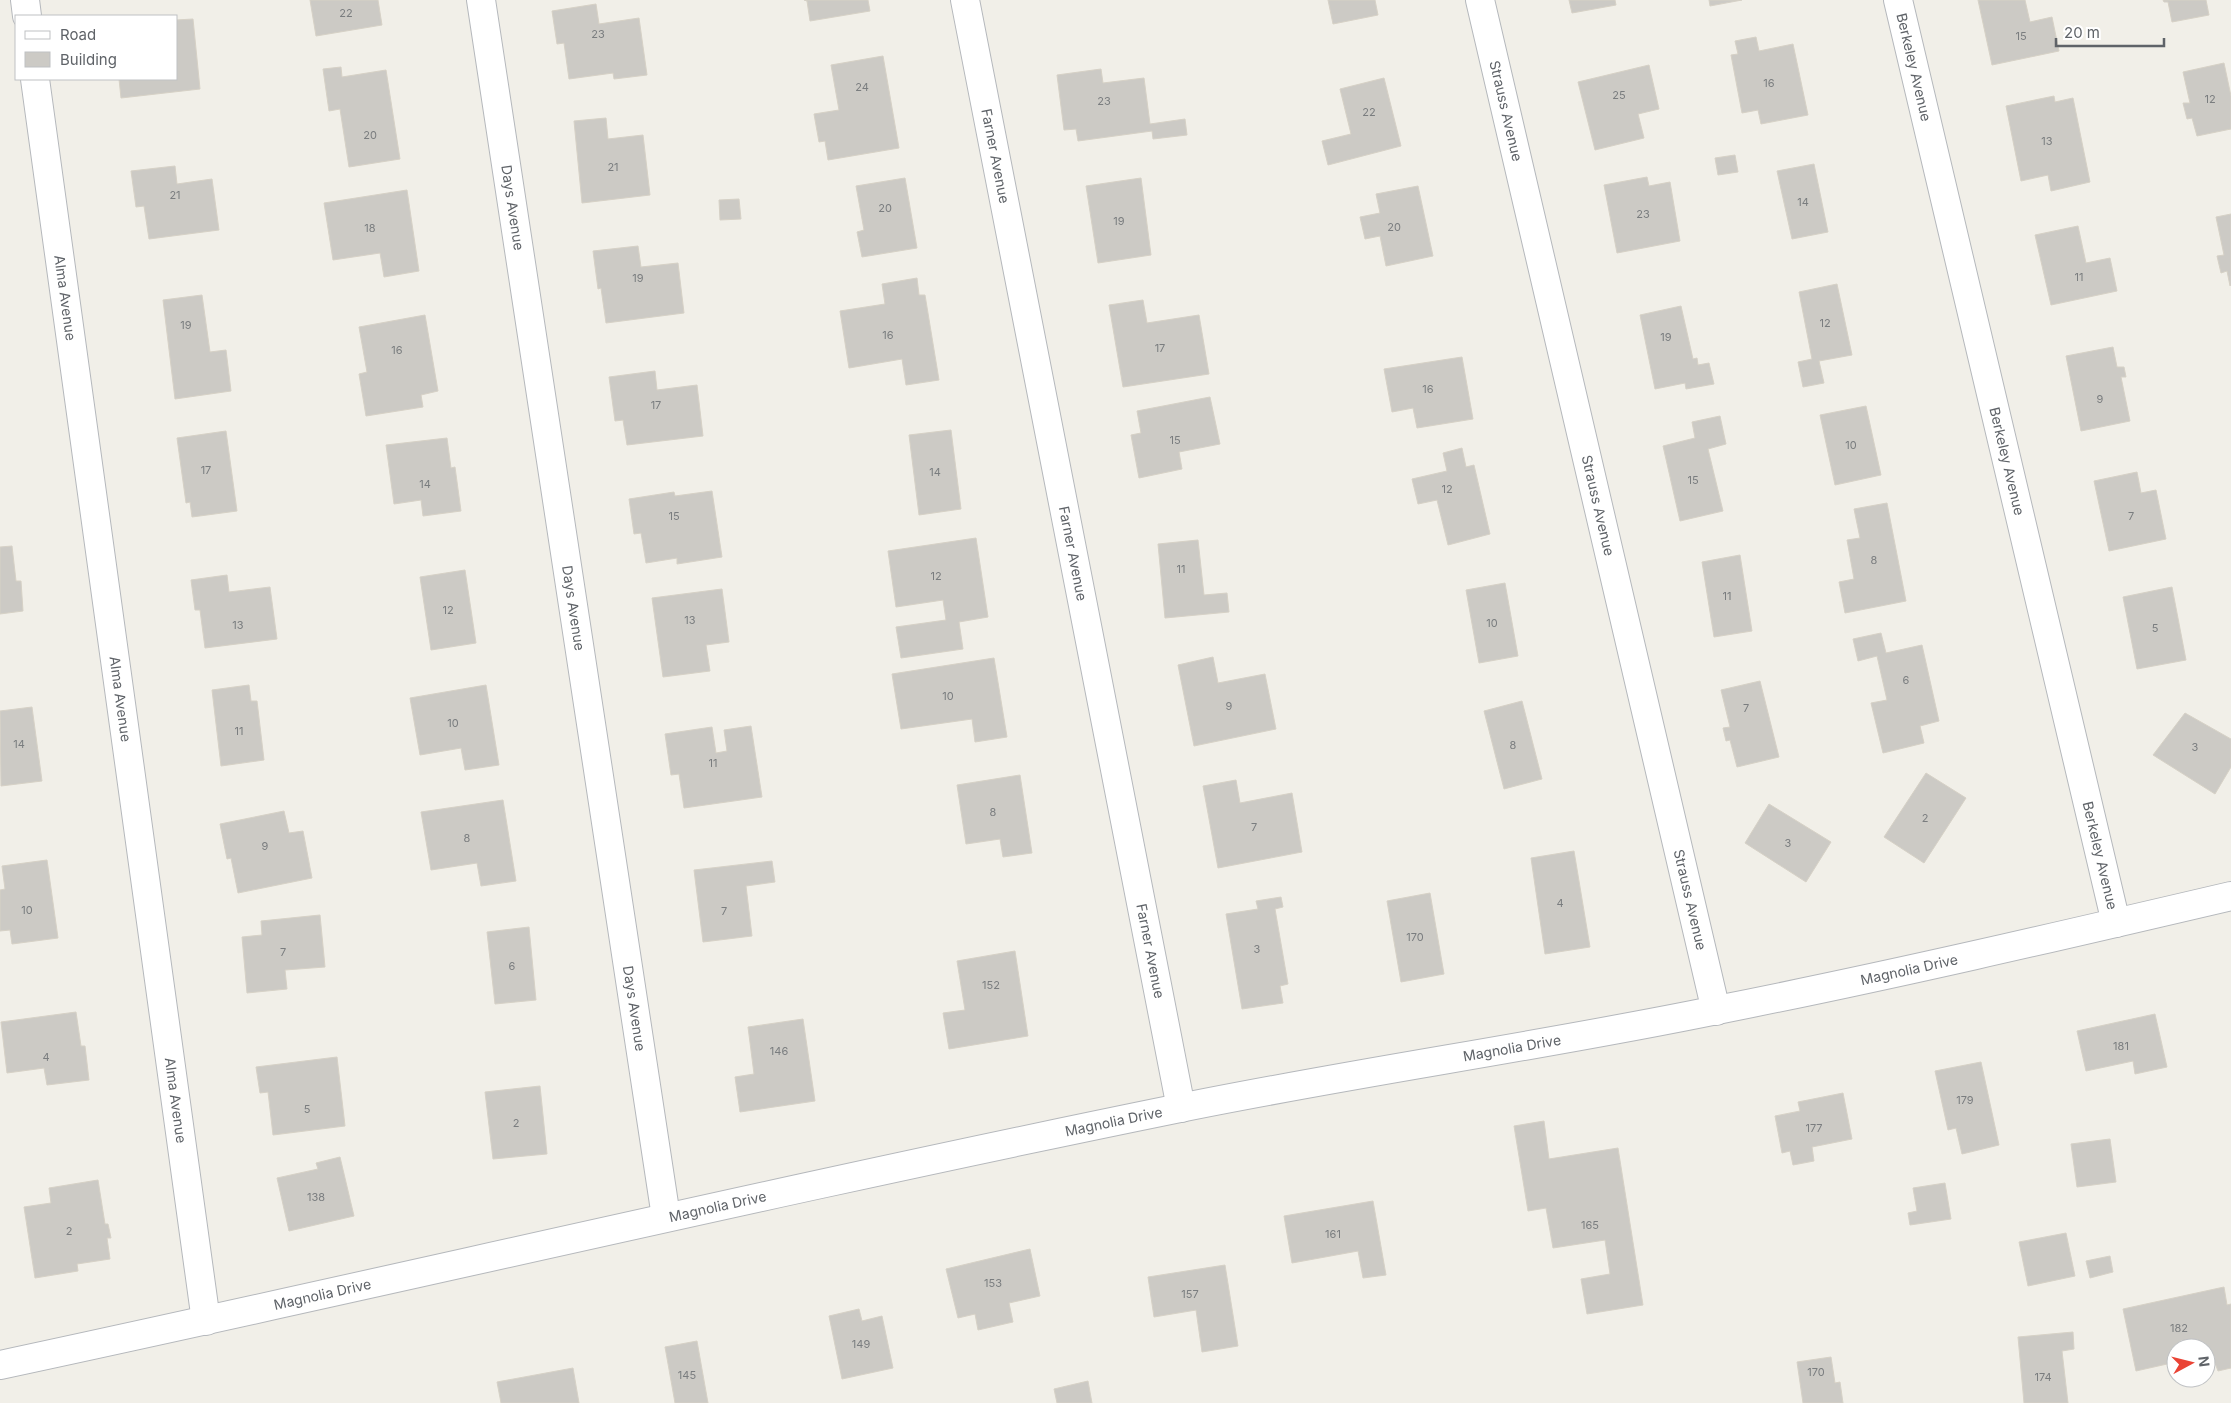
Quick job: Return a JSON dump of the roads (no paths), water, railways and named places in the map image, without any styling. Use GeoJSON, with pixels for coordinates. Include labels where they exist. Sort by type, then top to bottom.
{"type":"FeatureCollection","features":[{"type":"Feature","properties":{"kind":"street"},"geometry":{"type":"LineString","coordinates":[[25,0],[27,15]]}},
{"type":"Feature","properties":{"kind":"street","name":"Days Avenue"},"geometry":{"type":"LineString","coordinates":[[481,0],[666,1217]]}},
{"type":"Feature","properties":{"kind":"street","name":"Farner Avenue"},"geometry":{"type":"LineString","coordinates":[[965,0],[1181,1108]]}},
{"type":"Feature","properties":{"kind":"street","name":"Strauss Avenue"},"geometry":{"type":"LineString","coordinates":[[1480,0],[1716,1011]]}},
{"type":"Feature","properties":{"kind":"street","name":"Berkeley Avenue"},"geometry":{"type":"LineString","coordinates":[[1898,0],[2116,923]]}},
{"type":"Feature","properties":{"kind":"street","name":"Alma Avenue"},"geometry":{"type":"LineString","coordinates":[[35,80],[206,1321]]}},
{"type":"Feature","properties":{"kind":"street","name":"Magnolia Drive"},"geometry":{"type":"LineString","coordinates":[[0,1365],[206,1321],[666,1217],[1181,1108],[1716,1011],[2231,896]]}}]}
